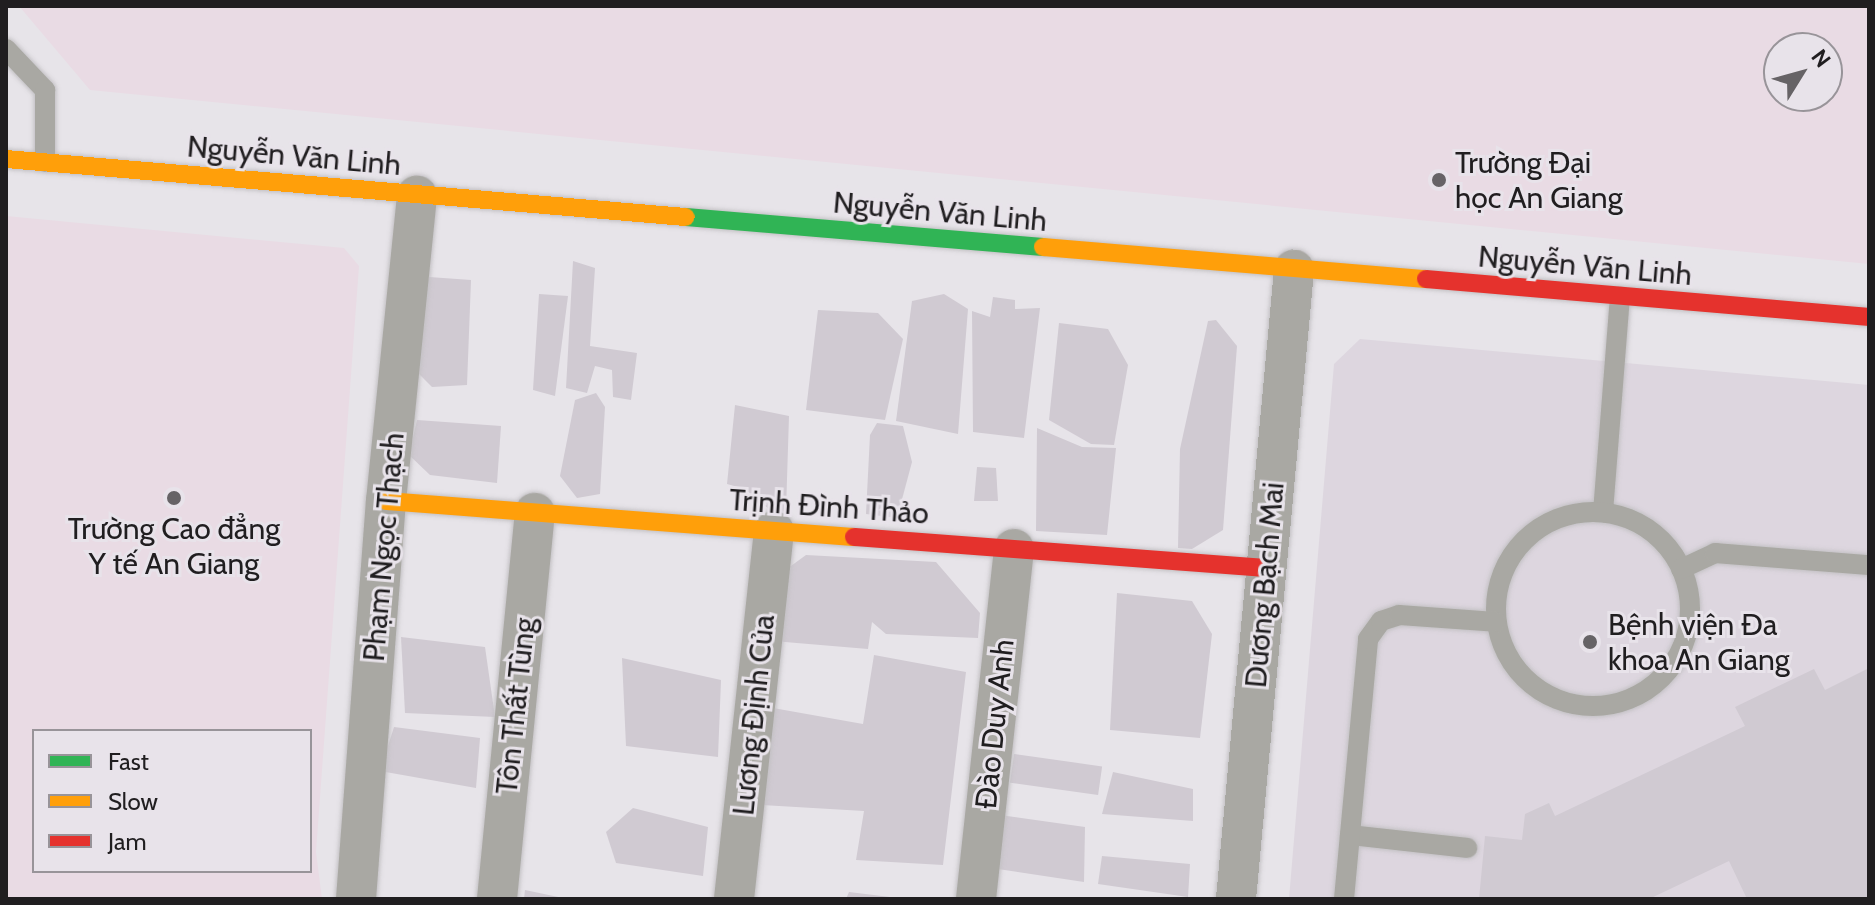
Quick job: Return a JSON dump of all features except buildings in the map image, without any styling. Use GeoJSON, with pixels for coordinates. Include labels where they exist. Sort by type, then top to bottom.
{"type":"FeatureCollection","features":[{"type":"Feature","properties":{"kind":"street","name":"Nguyễn Văn Linh"},"geometry":{"type":"LineString","coordinates":[[6,159],[1869,317]]}},
{"type":"Feature","properties":{"kind":"street","name":"Phạm Ngọc Thạch"},"geometry":{"type":"LineString","coordinates":[[356,899],[386,501],[417,196]]}},
{"type":"Feature","properties":{"kind":"street","name":"Dương Bạch Mai"},"geometry":{"type":"LineString","coordinates":[[1236,899],[1294,270]]}},
{"type":"Feature","properties":{"kind":"street","name":"Trịnh Đình Thảo"},"geometry":{"type":"LineString","coordinates":[[386,501],[1267,568]]}},
{"type":"Feature","properties":{"kind":"street","name":"Tôn Thất Tùng"},"geometry":{"type":"LineString","coordinates":[[497,899],[535,513]]}},
{"type":"Feature","properties":{"kind":"street","name":"Lương Định Của"},"geometry":{"type":"LineString","coordinates":[[734,899],[774,531]]}},
{"type":"Feature","properties":{"kind":"street","name":"Đào Duy Anh"},"geometry":{"type":"LineString","coordinates":[[976,899],[1014,549]]}},
{"type":"Feature","properties":{"kind":"lane"},"geometry":{"type":"LineString","coordinates":[[6,49],[45,90],[45,162]]}},
{"type":"Feature","properties":{"kind":"lane"},"geometry":{"type":"LineString","coordinates":[[1603,512],[1620,297]]}},
{"type":"Feature","properties":{"kind":"lane"},"geometry":{"type":"LineString","coordinates":[[1603,512],[1644,528],[1662,541],[1681,569],[1690,601],[1687,634],[1673,665],[1651,688],[1620,703],[1587,706],[1554,699],[1520,671],[1507,654],[1496,622],[1496,592],[1506,564],[1523,540],[1546,523],[1574,513],[1603,512]]}},
{"type":"Feature","properties":{"kind":"lane"},"geometry":{"type":"LineString","coordinates":[[1681,569],[1715,553],[1869,565]]}},
{"type":"Feature","properties":{"kind":"lane"},"geometry":{"type":"LineString","coordinates":[[1344,899],[1368,639],[1381,621],[1399,615],[1496,622]]}},
{"type":"Feature","properties":{"kind":"lane"},"geometry":{"type":"LineString","coordinates":[[1350,835],[1467,848]]}},
{"type":"Feature","properties":{"kind":"shaded area","name":"Trường Đại học An Giang"},"geometry":{"type":"Polygon","coordinates":[[[19,6],[1869,6],[1869,264],[90,90],[19,6]]]}},
{"type":"Feature","properties":{"kind":"shaded area","name":"Trường Cao đẳng Y tế An Giang"},"geometry":{"type":"Polygon","coordinates":[[[6,216],[344,248],[359,266],[316,852],[322,899],[6,899],[6,216]]]}},
{"type":"Feature","properties":{"kind":"shaded area","name":"Bệnh viện Đa khoa An Giang"},"geometry":{"type":"Polygon","coordinates":[[[1360,339],[1869,385],[1869,899],[1289,899],[1334,364],[1360,339]]]}},
{"type":"Feature","properties":{"kind":"traffic: fast"},"geometry":{"type":"LineString","coordinates":[[686,217],[1043,247]]}},
{"type":"Feature","properties":{"kind":"traffic: slow"},"geometry":{"type":"LineString","coordinates":[[6,159],[686,217]]}},
{"type":"Feature","properties":{"kind":"traffic: slow"},"geometry":{"type":"LineString","coordinates":[[1043,247],[1426,279]]}},
{"type":"Feature","properties":{"kind":"traffic: slow"},"geometry":{"type":"LineString","coordinates":[[386,501],[854,537]]}},
{"type":"Feature","properties":{"kind":"traffic: jam"},"geometry":{"type":"LineString","coordinates":[[1426,279],[1869,317]]}},
{"type":"Feature","properties":{"kind":"traffic: jam"},"geometry":{"type":"LineString","coordinates":[[854,537],[1267,568]]}},
{"type":"Feature","properties":{"kind":"place","name":"Trường Đại học An Giang"},"geometry":{"type":"Point","coordinates":[1439,180]}},
{"type":"Feature","properties":{"kind":"place","name":"Trường Cao đẳng Y tế An Giang"},"geometry":{"type":"Point","coordinates":[174,498]}},
{"type":"Feature","properties":{"kind":"place","name":"Bệnh viện Đa khoa An Giang"},"geometry":{"type":"Point","coordinates":[1590,642]}}]}
